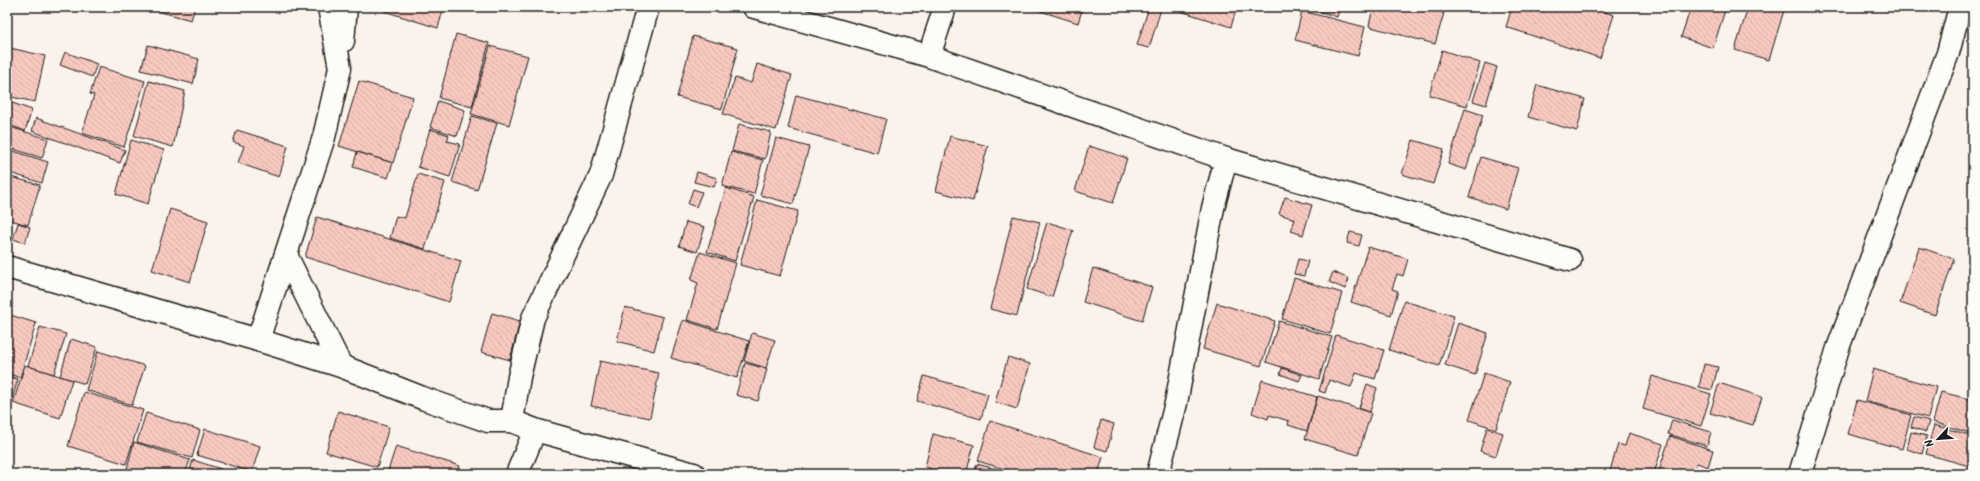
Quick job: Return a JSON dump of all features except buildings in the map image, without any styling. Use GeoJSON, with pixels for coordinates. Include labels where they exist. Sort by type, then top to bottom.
{"type":"FeatureCollection","features":[{"type":"Feature","properties":{"kind":"street"},"geometry":{"type":"LineString","coordinates":[[329,7],[340,68]]}},
{"type":"Feature","properties":{"kind":"street"},"geometry":{"type":"LineString","coordinates":[[258,340],[324,138],[340,68],[346,7]]}},
{"type":"Feature","properties":{"kind":"street"},"geometry":{"type":"LineString","coordinates":[[512,421],[519,376],[533,318],[601,175],[648,7]]}},
{"type":"Feature","properties":{"kind":"street"},"geometry":{"type":"LineString","coordinates":[[754,7],[929,56],[1226,159],[1570,260]]}},
{"type":"Feature","properties":{"kind":"street"},"geometry":{"type":"LineString","coordinates":[[929,56],[945,7]]}},
{"type":"Feature","properties":{"kind":"street"},"geometry":{"type":"LineString","coordinates":[[1800,474],[1838,348],[1948,53],[1960,7]]}},
{"type":"Feature","properties":{"kind":"street"},"geometry":{"type":"LineString","coordinates":[[1158,474],[1176,403],[1213,208],[1226,159]]}},
{"type":"Feature","properties":{"kind":"street"},"geometry":{"type":"LineString","coordinates":[[286,255],[341,366]]}},
{"type":"Feature","properties":{"kind":"street"},"geometry":{"type":"LineString","coordinates":[[7,267],[258,340],[341,366],[425,399],[488,421],[512,421],[535,430],[694,474]]}},
{"type":"Feature","properties":{"kind":"street"},"geometry":{"type":"LineString","coordinates":[[517,474],[535,430]]}}]}
